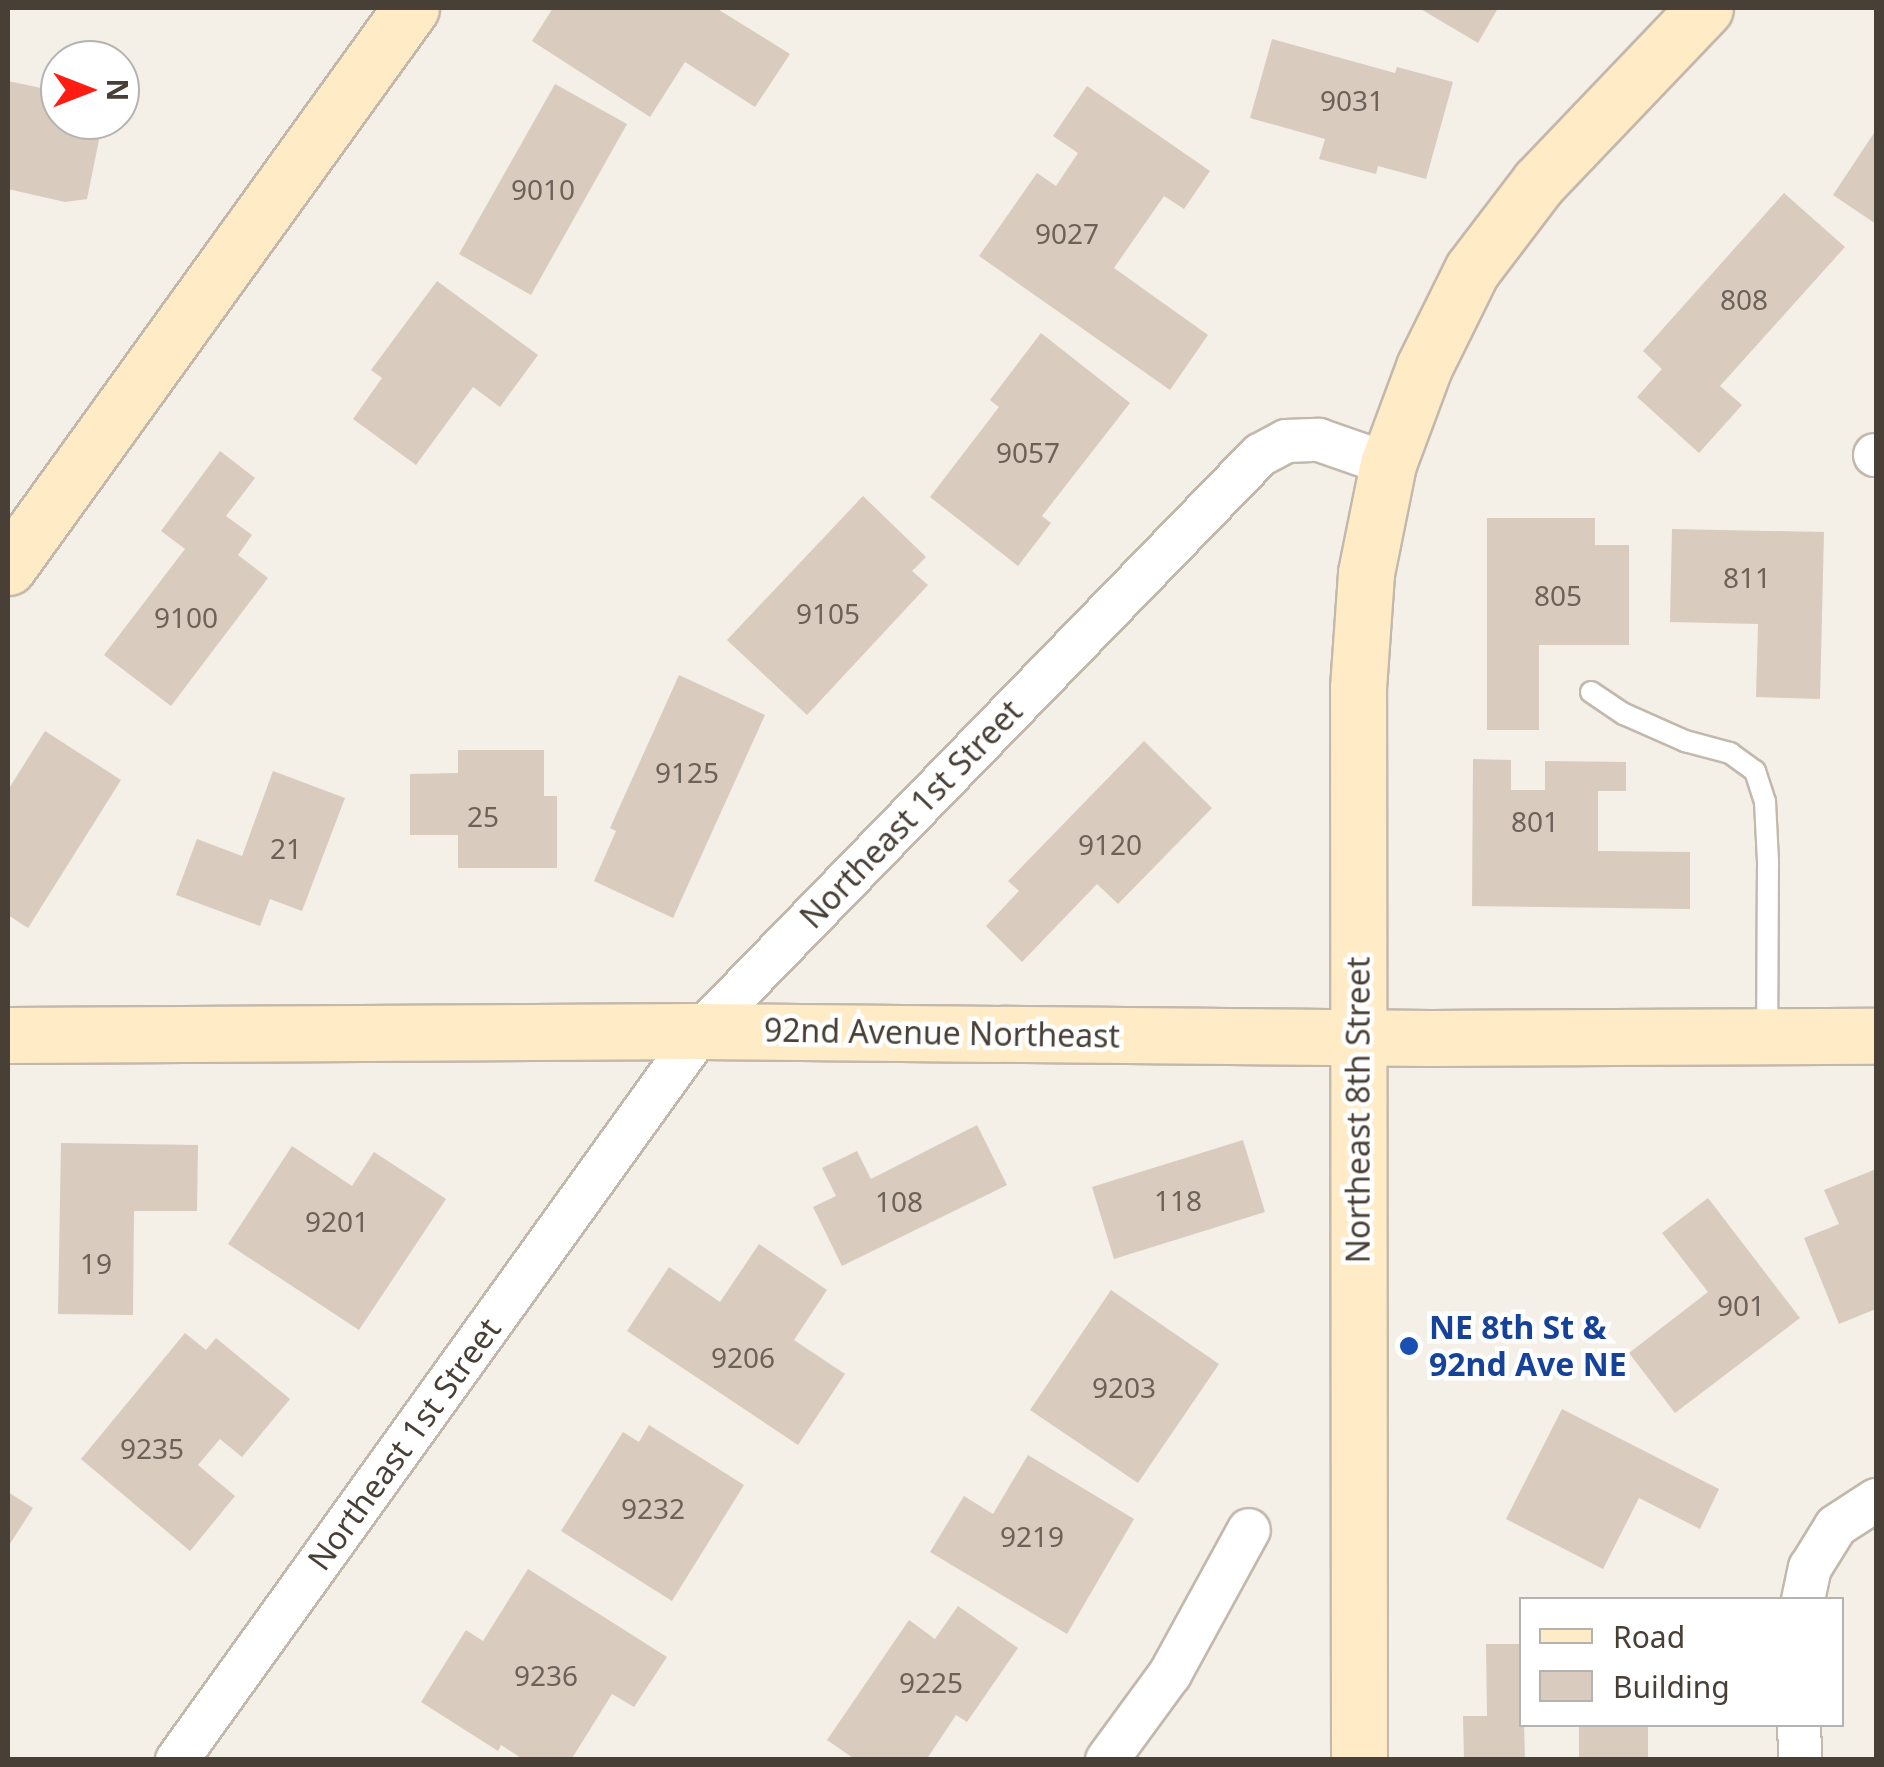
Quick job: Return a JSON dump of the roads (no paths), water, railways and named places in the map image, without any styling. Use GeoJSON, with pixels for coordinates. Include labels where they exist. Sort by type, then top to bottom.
{"type":"FeatureCollection","features":[{"type":"Feature","properties":{"kind":"main road"},"geometry":{"type":"LineString","coordinates":[[8,568],[411,8]]}},
{"type":"Feature","properties":{"kind":"main road"},"geometry":{"type":"LineString","coordinates":[[1388,464],[1424,368],[1472,270],[1540,182],[1705,8]]}},
{"type":"Feature","properties":{"kind":"main road","name":"Northeast 8th Street"},"geometry":{"type":"LineString","coordinates":[[1359,1760],[1358,688],[1366,573],[1388,464]]}},
{"type":"Feature","properties":{"kind":"main road","name":"92nd Avenue Northeast"},"geometry":{"type":"LineString","coordinates":[[8,1035],[701,1031],[1876,1036]]}},
{"type":"Feature","properties":{"kind":"street","name":"Northeast 1st Street"},"geometry":{"type":"LineString","coordinates":[[177,1760],[701,1031],[1260,455],[1286,441],[1319,440],[1388,464]]}},
{"type":"Feature","properties":{"kind":"street"},"geometry":{"type":"LineString","coordinates":[[1804,1597],[1810,1568],[1836,1526],[1876,1500]]}},
{"type":"Feature","properties":{"kind":"street"},"geometry":{"type":"LineString","coordinates":[[1107,1760],[1170,1674],[1248,1530]]}},
{"type":"Feature","properties":{"kind":"street"},"geometry":{"type":"LineString","coordinates":[[1799,1727],[1800,1760]]}},
{"type":"Feature","properties":{"kind":"lane"},"geometry":{"type":"LineString","coordinates":[[1592,692],[1624,714],[1685,741],[1730,753],[1755,771],[1765,802],[1768,862],[1767,1036]]}},
{"type":"Feature","properties":{"kind":"place","name":"NE 8th St & 92nd Ave NE"},"geometry":{"type":"Point","coordinates":[1409,1346]}}]}
